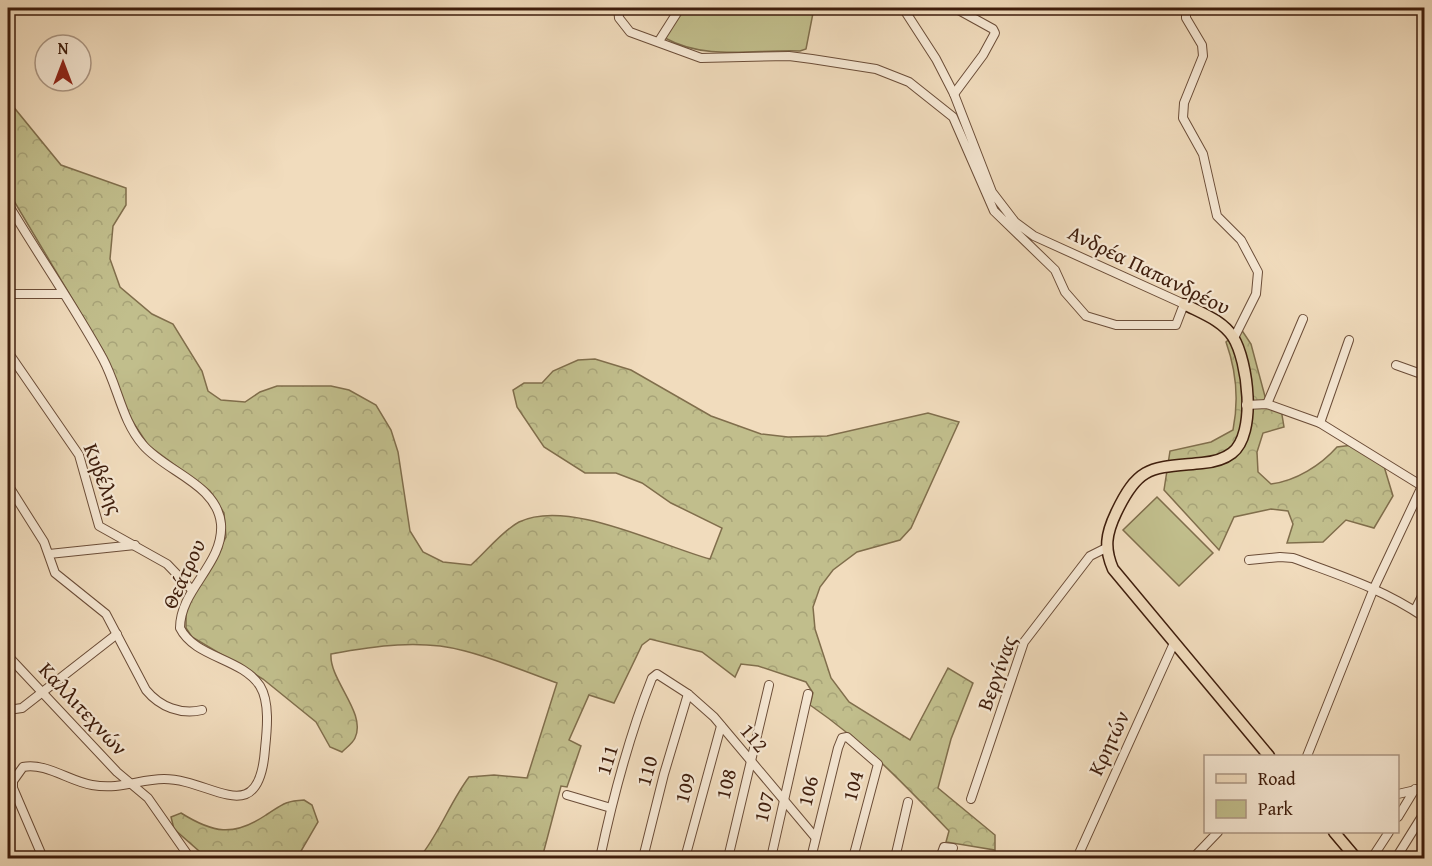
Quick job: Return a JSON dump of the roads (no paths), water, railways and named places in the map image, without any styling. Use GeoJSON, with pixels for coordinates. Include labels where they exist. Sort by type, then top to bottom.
{"type":"FeatureCollection","features":[{"type":"Feature","properties":{"kind":"main road","name":"Ανδρέα Παπανδρέου"},"geometry":{"type":"LineString","coordinates":[[1106,548],[1108,530],[1137,477],[1166,466],[1214,462],[1231,454],[1242,442],[1246,431],[1243,366],[1234,338],[1218,321],[1184,304]]}},
{"type":"Feature","properties":{"kind":"main road"},"geometry":{"type":"LineString","coordinates":[[1106,548],[1113,569],[1268,755]]}},
{"type":"Feature","properties":{"kind":"main road"},"geometry":{"type":"LineString","coordinates":[[1336,833],[1356,858]]}},
{"type":"Feature","properties":{"kind":"street"},"geometry":{"type":"LineString","coordinates":[[618,8],[620,18],[630,32],[701,58],[789,56],[876,69],[909,82],[953,117],[994,211],[1055,270],[1065,292],[1086,315],[1116,324],[1176,325],[1184,304]]}},
{"type":"Feature","properties":{"kind":"street"},"geometry":{"type":"LineString","coordinates":[[659,41],[680,8]]}},
{"type":"Feature","properties":{"kind":"street","name":"Ανδρέα Παπανδρέου"},"geometry":{"type":"LineString","coordinates":[[903,8],[936,58],[954,94],[992,192],[1001,207],[1015,222],[1034,236],[1184,304]]}},
{"type":"Feature","properties":{"kind":"street"},"geometry":{"type":"LineString","coordinates":[[954,94],[983,55],[995,33],[993,29],[955,8]]}},
{"type":"Feature","properties":{"kind":"street"},"geometry":{"type":"LineString","coordinates":[[1186,8],[1186,18],[1202,45],[1203,56],[1184,103],[1183,118],[1203,154],[1217,216],[1241,240],[1258,272],[1256,294],[1234,338]]}},
{"type":"Feature","properties":{"kind":"street","name":"Θεάτρου"},"geometry":{"type":"LineString","coordinates":[[8,204],[106,365],[133,432],[145,447],[207,495],[219,513],[221,536],[180,618],[184,635],[245,673],[260,686],[267,727],[261,780],[256,788],[237,795],[165,779],[135,785]]}},
{"type":"Feature","properties":{"kind":"street"},"geometry":{"type":"LineString","coordinates":[[8,294],[62,294]]}},
{"type":"Feature","properties":{"kind":"street"},"geometry":{"type":"LineString","coordinates":[[1267,404],[1303,319]]}},
{"type":"Feature","properties":{"kind":"street"},"geometry":{"type":"LineString","coordinates":[[1320,423],[1349,340]]}},
{"type":"Feature","properties":{"kind":"street","name":"Κυβέλης"},"geometry":{"type":"LineString","coordinates":[[8,352],[79,455],[99,526],[137,545],[167,564],[192,590]]}},
{"type":"Feature","properties":{"kind":"street"},"geometry":{"type":"LineString","coordinates":[[1396,365],[1425,375]]}},
{"type":"Feature","properties":{"kind":"street"},"geometry":{"type":"LineString","coordinates":[[1246,405],[1267,404],[1320,423],[1424,484],[1374,588],[1307,755]]}},
{"type":"Feature","properties":{"kind":"street"},"geometry":{"type":"LineString","coordinates":[[8,485],[44,542],[55,573],[106,614],[146,690],[153,698],[181,711],[202,710]]}},
{"type":"Feature","properties":{"kind":"street"},"geometry":{"type":"LineString","coordinates":[[49,554],[137,545]]}},
{"type":"Feature","properties":{"kind":"street","name":"Βεργίνας"},"geometry":{"type":"LineString","coordinates":[[971,799],[1024,642],[1090,556],[1106,548]]}},
{"type":"Feature","properties":{"kind":"street"},"geometry":{"type":"LineString","coordinates":[[1249,560],[1287,556],[1374,588],[1400,600],[1425,617]]}},
{"type":"Feature","properties":{"kind":"street"},"geometry":{"type":"LineString","coordinates":[[1414,610],[1425,592]]}},
{"type":"Feature","properties":{"kind":"street"},"geometry":{"type":"LineString","coordinates":[[8,710],[22,708],[117,634]]}},
{"type":"Feature","properties":{"kind":"street","name":"Κρητών"},"geometry":{"type":"LineString","coordinates":[[1077,858],[1174,643]]}},
{"type":"Feature","properties":{"kind":"street","name":"Καλλιτεχνών"},"geometry":{"type":"LineString","coordinates":[[8,656],[117,772],[148,798],[190,858]]}},
{"type":"Feature","properties":{"kind":"street","name":"112"},"geometry":{"type":"LineString","coordinates":[[655,675],[688,694],[714,717],[750,763],[815,837]]}},
{"type":"Feature","properties":{"kind":"street","name":"111"},"geometry":{"type":"LineString","coordinates":[[600,858],[611,808],[647,690],[655,675]]}},
{"type":"Feature","properties":{"kind":"street","name":"108"},"geometry":{"type":"LineString","coordinates":[[728,858],[769,684]]}},
{"type":"Feature","properties":{"kind":"street","name":"110"},"geometry":{"type":"LineString","coordinates":[[643,858],[688,694]]}},
{"type":"Feature","properties":{"kind":"street","name":"107"},"geometry":{"type":"LineString","coordinates":[[771,858],[808,694]]}},
{"type":"Feature","properties":{"kind":"street","name":"109"},"geometry":{"type":"LineString","coordinates":[[686,858],[721,726]]}},
{"type":"Feature","properties":{"kind":"street","name":"106"},"geometry":{"type":"LineString","coordinates":[[811,858],[838,748],[842,738],[847,737]]}},
{"type":"Feature","properties":{"kind":"street","name":"104"},"geometry":{"type":"LineString","coordinates":[[847,737],[878,764],[854,858]]}},
{"type":"Feature","properties":{"kind":"street"},"geometry":{"type":"LineString","coordinates":[[43,858],[13,788],[13,781],[23,767],[39,768],[92,785],[135,785]]}},
{"type":"Feature","properties":{"kind":"street"},"geometry":{"type":"LineString","coordinates":[[1399,794],[1420,789]]}},
{"type":"Feature","properties":{"kind":"street"},"geometry":{"type":"LineString","coordinates":[[1399,816],[1420,789]]}},
{"type":"Feature","properties":{"kind":"street"},"geometry":{"type":"LineString","coordinates":[[567,795],[611,808]]}},
{"type":"Feature","properties":{"kind":"street"},"geometry":{"type":"LineString","coordinates":[[895,858],[908,802]]}},
{"type":"Feature","properties":{"kind":"street"},"geometry":{"type":"LineString","coordinates":[[1396,858],[1425,813]]}},
{"type":"Feature","properties":{"kind":"street"},"geometry":{"type":"LineString","coordinates":[[1193,858],[1216,833]]}},
{"type":"Feature","properties":{"kind":"street"},"geometry":{"type":"LineString","coordinates":[[1372,858],[1388,833]]}},
{"type":"Feature","properties":{"kind":"street"},"geometry":{"type":"LineString","coordinates":[[940,858],[944,847],[953,848]]}},
{"type":"Feature","properties":{"kind":"waterway"},"geometry":{"type":"LineString","coordinates":[[1416,8],[1424,15]]}}]}
